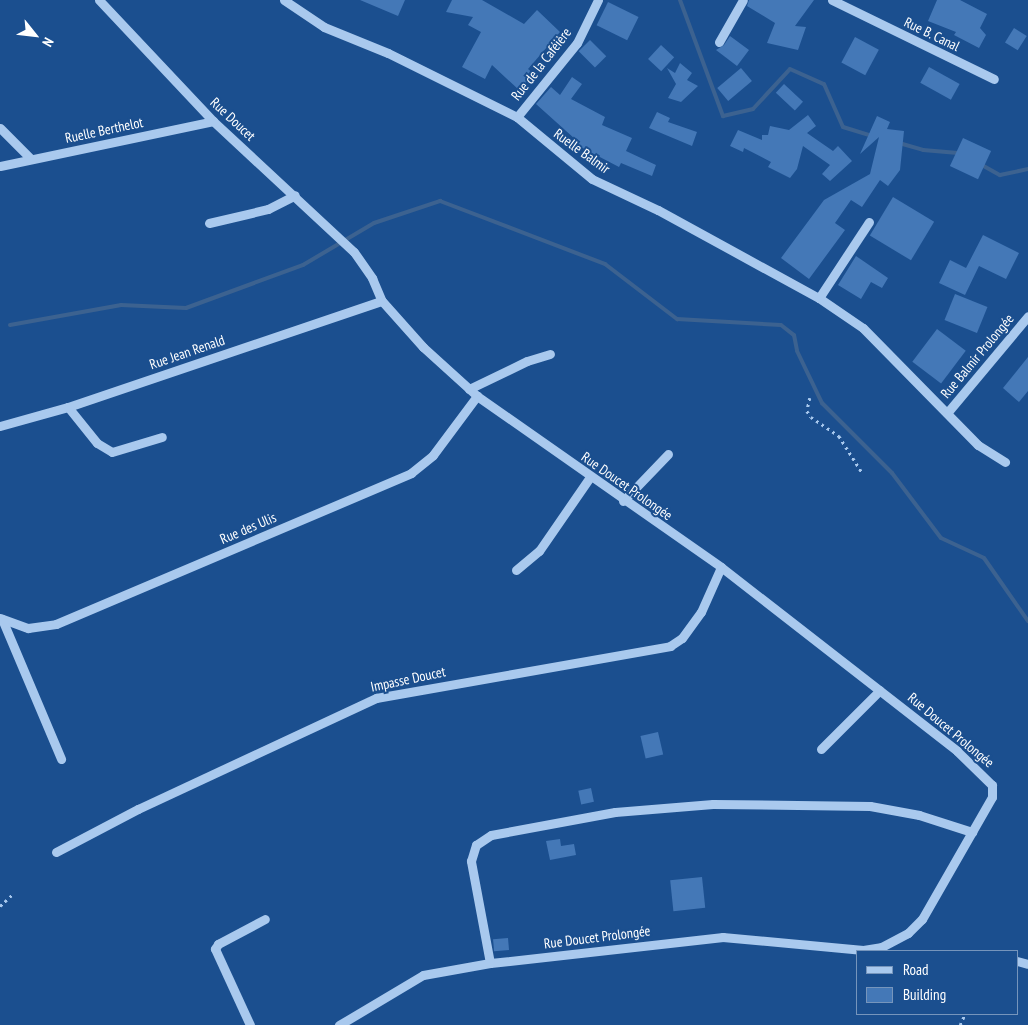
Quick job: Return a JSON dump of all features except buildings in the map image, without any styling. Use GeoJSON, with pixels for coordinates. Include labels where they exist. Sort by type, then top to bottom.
{"type":"FeatureCollection","features":[{"type":"Feature","properties":{"kind":"street","name":"Rue Doucet"},"geometry":{"type":"LineString","coordinates":[[99,0],[213,121],[295,195],[354,252]]}},
{"type":"Feature","properties":{"kind":"street","name":"Ruelle Balmir"},"geometry":{"type":"LineString","coordinates":[[284,0],[324,26],[388,53],[517,117],[592,179],[658,210],[818,298],[863,328],[978,445],[1005,462]]}},
{"type":"Feature","properties":{"kind":"street","name":"Rue de la Caféière"},"geometry":{"type":"LineString","coordinates":[[517,117],[577,43],[598,0]]}},
{"type":"Feature","properties":{"kind":"street"},"geometry":{"type":"LineString","coordinates":[[718,42],[744,0]]}},
{"type":"Feature","properties":{"kind":"street","name":"Rue B. Canal"},"geometry":{"type":"LineString","coordinates":[[832,0],[994,79]]}},
{"type":"Feature","properties":{"kind":"street","name":"Ruelle Berthelot"},"geometry":{"type":"LineString","coordinates":[[0,166],[213,121]]}},
{"type":"Feature","properties":{"kind":"street"},"geometry":{"type":"LineString","coordinates":[[0,128],[31,159]]}},
{"type":"Feature","properties":{"kind":"street"},"geometry":{"type":"LineString","coordinates":[[209,223],[268,209],[295,195]]}},
{"type":"Feature","properties":{"kind":"street"},"geometry":{"type":"LineString","coordinates":[[818,298],[869,222]]}},
{"type":"Feature","properties":{"kind":"street","name":"Rue Doucet Prolongée"},"geometry":{"type":"LineString","coordinates":[[339,1025],[423,974],[490,963],[723,937],[863,950],[882,947],[908,933],[922,919],[992,797],[990,780],[880,690],[721,566],[623,501],[477,396],[423,347],[382,301],[372,278],[354,252]]}},
{"type":"Feature","properties":{"kind":"street","name":"Rue Jean Renald"},"geometry":{"type":"LineString","coordinates":[[0,426],[68,407],[382,301]]}},
{"type":"Feature","properties":{"kind":"street","name":"Rue Balmir Prolongée"},"geometry":{"type":"LineString","coordinates":[[947,414],[1028,316]]}},
{"type":"Feature","properties":{"kind":"street"},"geometry":{"type":"LineString","coordinates":[[469,389],[527,361],[550,354]]}},
{"type":"Feature","properties":{"kind":"street","name":"Rue des Ulis"},"geometry":{"type":"LineString","coordinates":[[1,618],[28,628],[56,624],[411,472],[433,455],[477,396]]}},
{"type":"Feature","properties":{"kind":"street"},"geometry":{"type":"LineString","coordinates":[[68,407],[97,443],[112,452],[162,437]]}},
{"type":"Feature","properties":{"kind":"street"},"geometry":{"type":"LineString","coordinates":[[623,501],[668,454]]}},
{"type":"Feature","properties":{"kind":"street"},"geometry":{"type":"LineString","coordinates":[[516,570],[544,545],[590,478]]}},
{"type":"Feature","properties":{"kind":"street","name":"Impasse Doucet"},"geometry":{"type":"LineString","coordinates":[[56,852],[138,809],[376,698],[670,646],[682,638],[701,612],[721,566]]}},
{"type":"Feature","properties":{"kind":"street"},"geometry":{"type":"LineString","coordinates":[[1,618],[61,759]]}},
{"type":"Feature","properties":{"kind":"street"},"geometry":{"type":"LineString","coordinates":[[821,749],[880,690]]}},
{"type":"Feature","properties":{"kind":"street"},"geometry":{"type":"LineString","coordinates":[[490,963],[471,861],[476,845],[491,835],[616,812],[713,804],[870,806],[919,815],[972,832]]}},
{"type":"Feature","properties":{"kind":"street"},"geometry":{"type":"LineString","coordinates":[[250,1025],[215,949],[218,944],[265,919]]}},
{"type":"Feature","properties":{"kind":"path"},"geometry":{"type":"LineString","coordinates":[[810,398],[807,411],[811,417],[839,436],[863,474]]}},
{"type":"Feature","properties":{"kind":"path"},"geometry":{"type":"LineString","coordinates":[[0,906],[12,895]]}},
{"type":"Feature","properties":{"kind":"waterway"},"geometry":{"type":"LineString","coordinates":[[680,0],[723,116],[753,109],[790,69],[824,84],[843,127],[873,136]]}},
{"type":"Feature","properties":{"kind":"waterway"},"geometry":{"type":"LineString","coordinates":[[899,143],[923,150],[961,153]]}},
{"type":"Feature","properties":{"kind":"waterway"},"geometry":{"type":"LineString","coordinates":[[980,164],[1000,175],[1028,169]]}},
{"type":"Feature","properties":{"kind":"waterway"},"geometry":{"type":"LineString","coordinates":[[10,325],[121,305],[186,308],[303,265],[374,223],[440,201],[605,264],[677,319],[781,325],[794,335],[797,351],[822,403],[892,473],[941,538],[984,558],[1028,621]]}}]}
